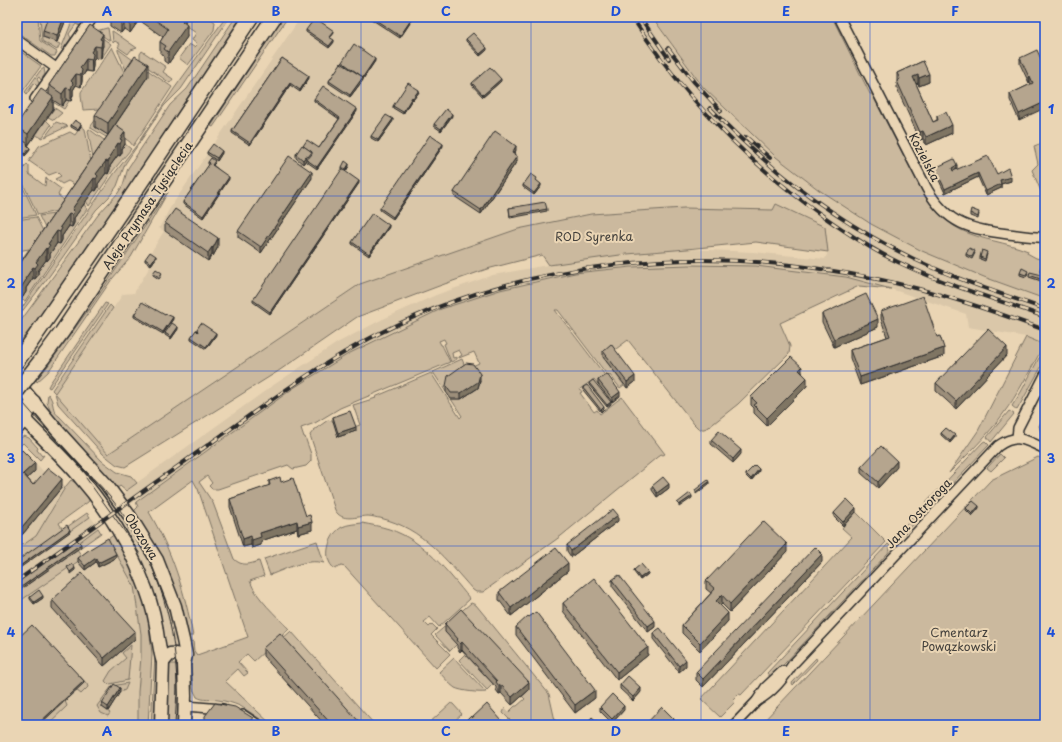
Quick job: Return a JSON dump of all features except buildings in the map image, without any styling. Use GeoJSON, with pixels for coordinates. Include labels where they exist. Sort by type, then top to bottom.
{"type":"FeatureCollection","features":[{"type":"Feature","properties":{"kind":"main road","name":"Aleja Prymasa Tysiąclecia"},"geometry":{"type":"LineString","coordinates":[[17,361],[136,192],[251,17]]}},
{"type":"Feature","properties":{"kind":"main road","name":"Aleja Prymasa Tysiąclecia"},"geometry":{"type":"LineString","coordinates":[[17,391],[66,326],[274,17]]}},
{"type":"Feature","properties":{"kind":"main road"},"geometry":{"type":"LineString","coordinates":[[19,419],[33,402]]}},
{"type":"Feature","properties":{"kind":"street"},"geometry":{"type":"LineString","coordinates":[[30,106],[93,17]]}},
{"type":"Feature","properties":{"kind":"street","name":"Kozielska"},"geometry":{"type":"LineString","coordinates":[[839,17],[927,189],[938,206],[958,222],[970,228],[1045,237]]}},
{"type":"Feature","properties":{"kind":"street"},"geometry":{"type":"LineString","coordinates":[[17,40],[56,68]]}},
{"type":"Feature","properties":{"kind":"street"},"geometry":{"type":"LineString","coordinates":[[1045,375],[1018,428],[1017,438],[1029,441],[1045,449]]}},
{"type":"Feature","properties":{"kind":"street","name":"Obozowa"},"geometry":{"type":"LineString","coordinates":[[17,382],[56,429],[106,484],[129,515],[151,549],[167,583],[180,625],[186,655],[184,664],[184,725]]}},
{"type":"Feature","properties":{"kind":"street","name":"Obozowa"},"geometry":{"type":"LineString","coordinates":[[19,419],[78,475],[131,551],[147,590],[156,624],[160,653],[163,662],[161,725]]}},
{"type":"Feature","properties":{"kind":"street","name":"Jana Ostroroga"},"geometry":{"type":"LineString","coordinates":[[734,725],[757,701],[769,694],[793,664],[998,446],[1008,440],[1017,438]]}},
{"type":"Feature","properties":{"kind":"street"},"geometry":{"type":"LineString","coordinates":[[163,662],[170,654],[175,654],[180,656],[184,664]]}},
{"type":"Feature","properties":{"kind":"street"},"geometry":{"type":"LineString","coordinates":[[185,706],[233,711],[258,725]]}},
{"type":"Feature","properties":{"kind":"shaded area"},"geometry":{"type":"Polygon","coordinates":[[[301,17],[651,17],[703,87],[776,157],[819,190],[871,224],[984,277],[1045,299],[1045,345],[1026,337],[968,327],[966,314],[891,289],[762,278],[535,294],[303,399],[149,512],[139,498],[129,505],[122,495],[131,487],[272,386],[337,343],[383,319],[436,295],[493,275],[569,261],[627,253],[687,249],[753,252],[825,259],[828,252],[773,210],[684,208],[591,214],[360,284],[108,454],[55,393],[123,294],[134,293],[151,265],[150,254],[164,231],[159,228],[170,208],[301,17]]]}},
{"type":"Feature","properties":{"kind":"shaded area"},"geometry":{"type":"Polygon","coordinates":[[[35,413],[56,437],[104,486],[143,544],[158,576],[165,598],[173,627],[176,648],[171,650],[167,646],[164,628],[155,596],[145,570],[132,546],[33,421],[35,413]]]}},
{"type":"Feature","properties":{"kind":"shaded area"},"geometry":{"type":"Polygon","coordinates":[[[23,450],[48,476],[66,486],[36,536],[17,550],[17,455],[23,450]]]}},
{"type":"Feature","properties":{"kind":"shaded area"},"geometry":{"type":"Polygon","coordinates":[[[90,516],[99,528],[78,543],[81,547],[17,592],[17,563],[70,531],[90,516]]]}},
{"type":"Feature","properties":{"kind":"shaded area"},"geometry":{"type":"Polygon","coordinates":[[[108,539],[134,586],[141,634],[143,725],[17,725],[17,603],[78,562],[108,539]]]}},
{"type":"Feature","properties":{"kind":"green space"},"geometry":{"type":"Polygon","coordinates":[[[17,17],[38,17],[40,41],[57,52],[55,56],[51,56],[17,32],[17,17]]]}},
{"type":"Feature","properties":{"kind":"green space"},"geometry":{"type":"Polygon","coordinates":[[[40,17],[50,17],[43,37],[60,44],[57,50],[42,41],[40,17]]]}},
{"type":"Feature","properties":{"kind":"green space"},"geometry":{"type":"Polygon","coordinates":[[[173,17],[208,17],[215,22],[214,30],[188,65],[179,58],[189,44],[194,47],[197,44],[192,40],[196,33],[173,17]]]}},
{"type":"Feature","properties":{"kind":"green space"},"geometry":{"type":"Polygon","coordinates":[[[226,17],[230,17],[181,89],[164,106],[125,164],[117,186],[109,197],[96,210],[50,275],[17,318],[17,315],[114,174],[136,146],[174,89],[226,17]]]}},
{"type":"Feature","properties":{"kind":"green space"},"geometry":{"type":"Polygon","coordinates":[[[241,17],[141,168],[47,307],[17,346],[17,326],[98,215],[118,193],[123,185],[128,168],[170,105],[187,89],[235,18],[237,20],[241,17]]]}},
{"type":"Feature","properties":{"kind":"green space"},"geometry":{"type":"Polygon","coordinates":[[[283,17],[288,17],[213,127],[211,126],[283,17]]]}},
{"type":"Feature","properties":{"kind":"green space"},"geometry":{"type":"Polygon","coordinates":[[[652,17],[832,17],[870,94],[872,94],[920,186],[933,206],[950,224],[961,230],[1020,248],[1028,251],[1027,253],[1036,258],[1045,260],[1045,299],[984,277],[922,251],[871,224],[819,190],[776,157],[703,87],[652,17]]]}},
{"type":"Feature","properties":{"kind":"green space"},"geometry":{"type":"Polygon","coordinates":[[[72,21],[80,25],[79,26],[76,24],[69,34],[71,38],[63,50],[61,49],[72,21]]]}},
{"type":"Feature","properties":{"kind":"green space"},"geometry":{"type":"Polygon","coordinates":[[[108,28],[110,41],[96,31],[108,28]]]}},
{"type":"Feature","properties":{"kind":"green space"},"geometry":{"type":"Polygon","coordinates":[[[89,29],[111,44],[103,56],[102,52],[100,51],[66,100],[69,101],[64,109],[45,97],[45,94],[89,29]]]}},
{"type":"Feature","properties":{"kind":"green space"},"geometry":{"type":"Polygon","coordinates":[[[112,31],[137,48],[131,50],[128,54],[118,47],[120,44],[115,41],[113,43],[112,31]]]}},
{"type":"Feature","properties":{"kind":"green space"},"geometry":{"type":"Polygon","coordinates":[[[112,47],[124,72],[100,109],[83,110],[81,92],[112,47]]]}},
{"type":"Feature","properties":{"kind":"green space"},"geometry":{"type":"Polygon","coordinates":[[[17,49],[41,66],[17,99],[17,49]]]}},
{"type":"Feature","properties":{"kind":"green space"},"geometry":{"type":"Polygon","coordinates":[[[118,49],[133,60],[126,70],[118,51],[118,49]]]}},
{"type":"Feature","properties":{"kind":"green space"},"geometry":{"type":"Polygon","coordinates":[[[142,51],[166,67],[163,72],[173,79],[170,83],[140,62],[140,54],[142,51]]]}},
{"type":"Feature","properties":{"kind":"green space"},"geometry":{"type":"Polygon","coordinates":[[[136,62],[172,87],[133,146],[130,142],[113,130],[108,137],[106,137],[91,128],[91,126],[96,119],[95,127],[108,135],[148,76],[136,62]]]}},
{"type":"Feature","properties":{"kind":"green space"},"geometry":{"type":"Polygon","coordinates":[[[44,68],[45,74],[41,80],[39,77],[37,79],[40,85],[38,87],[34,83],[27,94],[25,92],[40,71],[44,68]]]}},
{"type":"Feature","properties":{"kind":"green space"},"geometry":{"type":"Polygon","coordinates":[[[43,100],[62,113],[54,120],[48,117],[54,109],[41,101],[43,100]]]}},
{"type":"Feature","properties":{"kind":"green space"},"geometry":{"type":"Polygon","coordinates":[[[46,120],[51,125],[42,138],[36,135],[46,120]]]}},
{"type":"Feature","properties":{"kind":"green space"},"geometry":{"type":"Polygon","coordinates":[[[56,122],[68,126],[45,137],[56,122]]]}},
{"type":"Feature","properties":{"kind":"green space"},"geometry":{"type":"Polygon","coordinates":[[[81,126],[85,129],[91,162],[75,185],[68,181],[62,184],[55,179],[61,176],[57,172],[49,175],[29,161],[39,146],[70,132],[75,135],[81,126]]]}},
{"type":"Feature","properties":{"kind":"green space"},"geometry":{"type":"Polygon","coordinates":[[[89,129],[105,142],[93,158],[88,131],[89,129]]]}},
{"type":"Feature","properties":{"kind":"green space"},"geometry":{"type":"Polygon","coordinates":[[[1045,142],[1045,201],[1032,170],[1038,164],[1034,146],[1045,142]]]}},
{"type":"Feature","properties":{"kind":"green space"},"geometry":{"type":"Polygon","coordinates":[[[125,144],[131,149],[112,172],[89,206],[86,201],[94,190],[96,191],[98,187],[96,186],[106,173],[108,173],[109,168],[118,155],[120,156],[122,152],[120,151],[125,144]]]}},
{"type":"Feature","properties":{"kind":"green space"},"geometry":{"type":"Polygon","coordinates":[[[27,164],[29,166],[29,174],[45,186],[46,178],[61,189],[58,195],[64,200],[57,211],[38,215],[19,175],[27,164]]]}},
{"type":"Feature","properties":{"kind":"green space"},"geometry":{"type":"Polygon","coordinates":[[[18,177],[36,215],[17,218],[18,177]]]}},
{"type":"Feature","properties":{"kind":"green space"},"geometry":{"type":"Polygon","coordinates":[[[168,192],[131,257],[112,279],[48,372],[37,382],[36,380],[96,299],[168,192]]]}},
{"type":"Feature","properties":{"kind":"green space"},"geometry":{"type":"Polygon","coordinates":[[[84,204],[87,209],[25,301],[21,300],[25,290],[33,278],[35,279],[38,275],[36,274],[57,243],[60,244],[60,239],[69,226],[72,227],[72,221],[84,204]]]}},
{"type":"Feature","properties":{"kind":"green space","name":"ROD Syrenka"},"geometry":{"type":"Polygon","coordinates":[[[776,204],[825,227],[828,252],[756,242],[627,254],[549,265],[542,255],[487,269],[357,317],[277,372],[125,467],[117,465],[103,454],[58,404],[55,393],[108,454],[360,284],[518,229],[591,214],[684,208],[773,210],[776,204]]]}},
{"type":"Feature","properties":{"kind":"green space"},"geometry":{"type":"Polygon","coordinates":[[[55,214],[45,228],[39,216],[55,214]]]}},
{"type":"Feature","properties":{"kind":"green space"},"geometry":{"type":"Polygon","coordinates":[[[36,217],[43,231],[17,269],[17,266],[29,249],[17,251],[17,220],[36,217]]]}},
{"type":"Feature","properties":{"kind":"green space"},"geometry":{"type":"Polygon","coordinates":[[[689,265],[756,266],[846,277],[891,289],[859,286],[780,323],[790,346],[789,354],[738,404],[709,427],[704,429],[699,429],[694,424],[628,340],[603,357],[624,385],[620,388],[610,375],[608,376],[558,310],[555,310],[607,378],[598,384],[594,379],[580,389],[582,392],[580,393],[594,412],[597,410],[600,414],[622,397],[665,454],[661,454],[561,536],[483,592],[476,592],[473,590],[432,546],[409,529],[380,518],[368,516],[346,518],[338,514],[335,510],[310,435],[314,430],[328,420],[354,427],[360,425],[353,405],[376,398],[375,397],[431,373],[460,418],[462,416],[451,399],[461,399],[478,388],[480,380],[448,382],[446,392],[433,372],[462,359],[466,369],[479,363],[474,352],[459,358],[462,355],[459,350],[452,353],[453,358],[457,357],[457,359],[451,362],[444,344],[446,343],[444,339],[439,341],[450,362],[340,408],[315,423],[301,428],[311,454],[311,461],[306,466],[293,469],[288,465],[218,489],[212,489],[209,486],[212,483],[207,476],[199,482],[213,503],[234,559],[243,564],[259,561],[264,576],[250,581],[257,594],[289,629],[254,661],[247,654],[238,662],[248,673],[244,676],[238,669],[225,681],[272,725],[266,723],[243,708],[229,702],[197,697],[193,689],[189,642],[193,641],[194,651],[197,655],[248,637],[198,489],[193,480],[149,512],[177,572],[193,636],[188,636],[133,512],[138,507],[136,502],[295,387],[350,353],[441,309],[500,290],[575,273],[631,267],[689,265]]]}},
{"type":"Feature","properties":{"kind":"green space"},"geometry":{"type":"Polygon","coordinates":[[[105,303],[108,304],[50,388],[48,387],[50,383],[105,303]]]}},
{"type":"Feature","properties":{"kind":"green space"},"geometry":{"type":"Polygon","coordinates":[[[110,305],[113,308],[55,393],[52,390],[110,305]]]}},
{"type":"Feature","properties":{"kind":"green space"},"geometry":{"type":"Polygon","coordinates":[[[1026,337],[1045,345],[1045,349],[1042,349],[1024,382],[997,422],[978,444],[949,473],[978,431],[1026,337]]]}},
{"type":"Feature","properties":{"kind":"green space"},"geometry":{"type":"Polygon","coordinates":[[[1042,355],[1044,362],[1017,410],[1012,406],[1042,355]]]}},
{"type":"Feature","properties":{"kind":"green space"},"geometry":{"type":"Polygon","coordinates":[[[48,394],[52,400],[55,412],[102,461],[117,472],[131,476],[137,483],[126,491],[120,486],[116,489],[108,477],[51,413],[47,402],[48,394]]]}},
{"type":"Feature","properties":{"kind":"green space"},"geometry":{"type":"Polygon","coordinates":[[[1009,411],[1014,414],[991,442],[987,437],[1009,411]]]}},
{"type":"Feature","properties":{"kind":"green space"},"geometry":{"type":"Polygon","coordinates":[[[1045,414],[1045,438],[1042,436],[1039,426],[1045,414]]]}},
{"type":"Feature","properties":{"kind":"green space"},"geometry":{"type":"Polygon","coordinates":[[[24,436],[29,438],[38,448],[37,450],[42,456],[44,455],[40,460],[23,443],[17,449],[17,440],[24,436]]]}},
{"type":"Feature","properties":{"kind":"green space"},"geometry":{"type":"Polygon","coordinates":[[[985,441],[989,445],[905,533],[902,535],[896,535],[983,442],[985,441]]]}},
{"type":"Feature","properties":{"kind":"green space"},"geometry":{"type":"Polygon","coordinates":[[[1000,454],[1004,458],[991,471],[987,468],[1000,454]]]}},
{"type":"Feature","properties":{"kind":"green space","name":"Cmentarz Powązkowski"},"geometry":{"type":"Polygon","coordinates":[[[1038,457],[1045,460],[1045,725],[760,725],[991,480],[1038,457]]]}},
{"type":"Feature","properties":{"kind":"green space"},"geometry":{"type":"Polygon","coordinates":[[[71,480],[79,485],[90,499],[59,523],[63,530],[17,563],[17,542],[23,545],[36,536],[71,480]]]}},
{"type":"Feature","properties":{"kind":"green space"},"geometry":{"type":"Polygon","coordinates":[[[856,512],[886,542],[741,695],[739,694],[733,700],[735,702],[720,717],[701,699],[852,537],[842,528],[856,512]]]}},
{"type":"Feature","properties":{"kind":"green space"},"geometry":{"type":"Polygon","coordinates":[[[87,513],[90,517],[70,531],[67,527],[87,513]]]}},
{"type":"Feature","properties":{"kind":"green space"},"geometry":{"type":"Polygon","coordinates":[[[362,523],[389,529],[414,541],[444,568],[470,599],[439,627],[430,617],[424,622],[429,627],[432,624],[437,629],[431,635],[450,654],[436,668],[345,567],[341,566],[335,569],[331,565],[328,559],[328,547],[333,535],[337,530],[344,526],[362,523]]]}},
{"type":"Feature","properties":{"kind":"green space"},"geometry":{"type":"Polygon","coordinates":[[[98,528],[101,533],[81,547],[78,543],[98,528]]]}},
{"type":"Feature","properties":{"kind":"green space"},"geometry":{"type":"Polygon","coordinates":[[[115,534],[132,565],[147,609],[152,654],[148,725],[138,725],[141,634],[134,586],[108,539],[115,534]]]}},
{"type":"Feature","properties":{"kind":"green space"},"geometry":{"type":"Polygon","coordinates":[[[317,541],[324,563],[303,563],[270,575],[264,559],[317,541]]]}},
{"type":"Feature","properties":{"kind":"green space"},"geometry":{"type":"Polygon","coordinates":[[[889,543],[890,550],[888,553],[771,678],[767,673],[889,543]]]}},
{"type":"Feature","properties":{"kind":"green space"},"geometry":{"type":"Polygon","coordinates":[[[77,549],[83,558],[17,603],[17,592],[77,549]]]}},
{"type":"Feature","properties":{"kind":"green space"},"geometry":{"type":"Polygon","coordinates":[[[471,603],[476,605],[549,694],[556,725],[515,725],[503,713],[505,708],[509,712],[525,699],[522,696],[529,690],[452,619],[471,603]]]}},
{"type":"Feature","properties":{"kind":"green space"},"geometry":{"type":"Polygon","coordinates":[[[449,623],[457,644],[450,651],[435,635],[449,623]]]}},
{"type":"Feature","properties":{"kind":"green space"},"geometry":{"type":"Polygon","coordinates":[[[291,631],[375,725],[355,725],[280,641],[291,631]]]}},
{"type":"Feature","properties":{"kind":"green space"},"geometry":{"type":"Polygon","coordinates":[[[131,645],[128,680],[109,685],[105,681],[111,671],[126,658],[122,653],[131,645]]]}},
{"type":"Feature","properties":{"kind":"green space"},"geometry":{"type":"Polygon","coordinates":[[[155,654],[157,654],[158,666],[155,725],[151,725],[155,654]]]}},
{"type":"Feature","properties":{"kind":"green space"},"geometry":{"type":"Polygon","coordinates":[[[465,654],[493,684],[487,690],[459,660],[465,654]]]}},
{"type":"Feature","properties":{"kind":"green space"},"geometry":{"type":"Polygon","coordinates":[[[454,658],[486,692],[475,692],[455,688],[439,672],[454,658]]]}},
{"type":"Feature","properties":{"kind":"green space"},"geometry":{"type":"Polygon","coordinates":[[[816,658],[817,660],[793,685],[792,683],[816,658]]]}},
{"type":"Feature","properties":{"kind":"green space"},"geometry":{"type":"Polygon","coordinates":[[[169,664],[178,664],[180,692],[178,725],[167,725],[169,664]]]}},
{"type":"Feature","properties":{"kind":"green space"},"geometry":{"type":"Polygon","coordinates":[[[78,674],[88,687],[81,694],[76,690],[78,674]]]}},
{"type":"Feature","properties":{"kind":"green space"},"geometry":{"type":"Polygon","coordinates":[[[128,683],[125,690],[120,692],[114,688],[102,707],[110,713],[108,716],[101,713],[97,706],[112,686],[128,683]]]}},
{"type":"Feature","properties":{"kind":"green space"},"geometry":{"type":"Polygon","coordinates":[[[65,701],[67,706],[47,725],[40,724],[65,701]]]}},
{"type":"Feature","properties":{"kind":"green space"},"geometry":{"type":"Polygon","coordinates":[[[451,703],[462,714],[450,725],[427,725],[451,703]]]}},
{"type":"Feature","properties":{"kind":"tram line"},"geometry":{"type":"LineString","coordinates":[[17,396],[110,497],[136,535],[147,556],[164,599],[174,644],[177,682],[175,725]]}},
{"type":"Feature","properties":{"kind":"tram line"},"geometry":{"type":"LineString","coordinates":[[86,478],[140,554]]}},
{"type":"Feature","properties":{"kind":"railway"},"geometry":{"type":"LineString","coordinates":[[632,17],[672,74],[718,126],[769,174],[823,216],[869,247],[916,270],[952,285],[1045,317]]}},
{"type":"Feature","properties":{"kind":"railway"},"geometry":{"type":"LineString","coordinates":[[640,17],[669,59]]}},
{"type":"Feature","properties":{"kind":"railway"},"geometry":{"type":"LineString","coordinates":[[668,48],[694,82],[721,111]]}},
{"type":"Feature","properties":{"kind":"railway"},"geometry":{"type":"LineString","coordinates":[[710,108],[756,153],[780,173],[805,193],[858,229],[914,259],[946,273],[1045,309]]}},
{"type":"Feature","properties":{"kind":"railway"},"geometry":{"type":"LineString","coordinates":[[746,137],[770,158]]}},
{"type":"Feature","properties":{"kind":"railway"},"geometry":{"type":"LineString","coordinates":[[17,581],[305,377],[361,343],[421,314],[484,292],[548,275],[613,265],[680,260],[746,261],[812,268],[877,279],[920,289],[983,308],[1045,330]]}}]}
